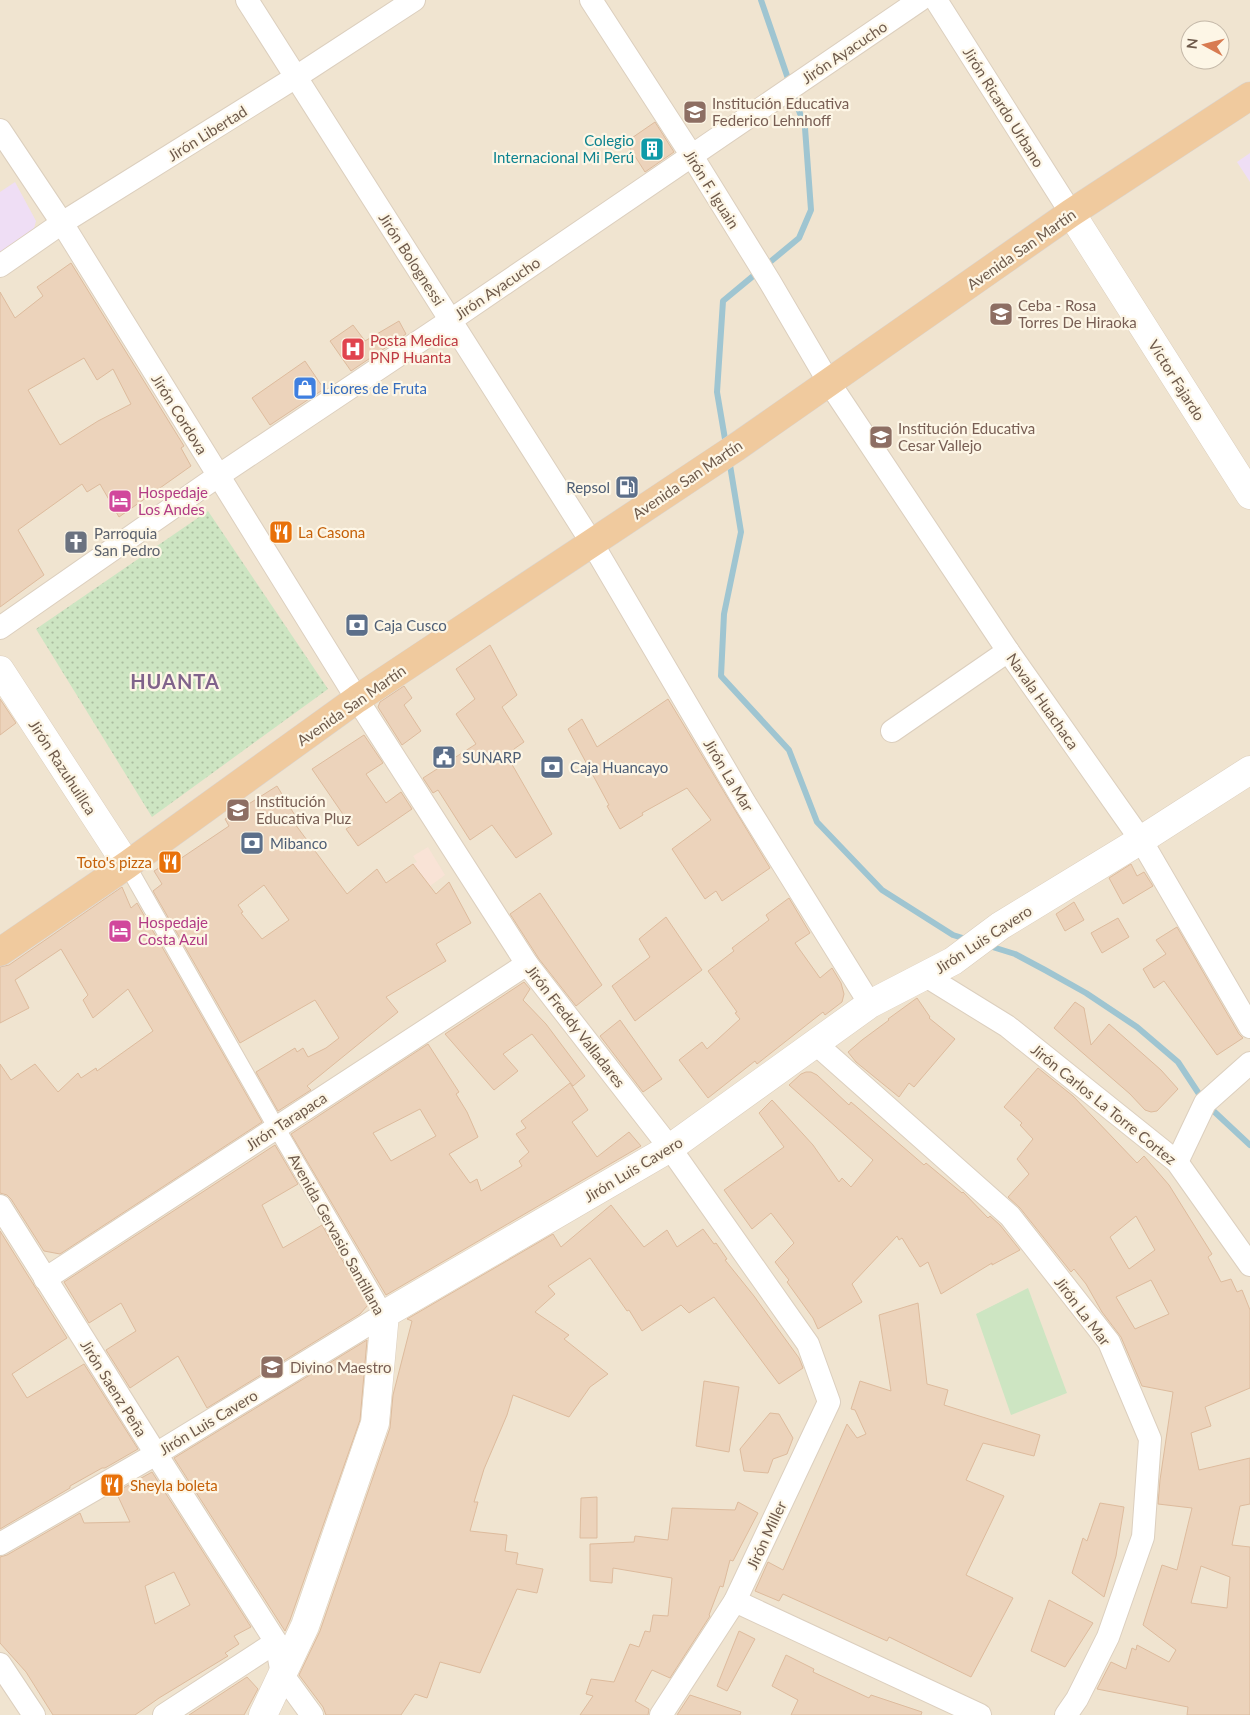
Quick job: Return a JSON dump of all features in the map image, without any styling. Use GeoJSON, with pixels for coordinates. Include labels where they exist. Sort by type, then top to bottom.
{"type":"FeatureCollection","features":[{"type":"Feature","properties":{"kind":"highway","name":"Avenida San Martín"},"geometry":{"type":"LineString","coordinates":[[0,952],[127,865],[358,699],[734,448],[1071,213],[1250,96]]}},
{"type":"Feature","properties":{"kind":"street","name":"Jirón Bolognessi"},"geometry":{"type":"LineString","coordinates":[[247,0],[592,542]]}},
{"type":"Feature","properties":{"kind":"street","name":"Jirón Libertad"},"geometry":{"type":"LineString","coordinates":[[0,266],[62,223],[296,77],[414,0]]}},
{"type":"Feature","properties":{"kind":"street","name":"Jirón F. Iguain"},"geometry":{"type":"LineString","coordinates":[[591,0],[692,156],[770,282],[828,381]]}},
{"type":"Feature","properties":{"kind":"street","name":"Jirón Ayacucho"},"geometry":{"type":"LineString","coordinates":[[0,628],[218,476],[451,320],[920,0]]}},
{"type":"Feature","properties":{"kind":"street","name":"Jirón Ricardo Urbano"},"geometry":{"type":"LineString","coordinates":[[936,0],[1071,213]]}},
{"type":"Feature","properties":{"kind":"street","name":"Jirón Cordova"},"geometry":{"type":"LineString","coordinates":[[0,130],[62,223],[358,699]]}},
{"type":"Feature","properties":{"kind":"street","name":"Victor Fajardo"},"geometry":{"type":"LineString","coordinates":[[1071,213],[1250,496]]}},
{"type":"Feature","properties":{"kind":"street","name":"Navala Huachaca"},"geometry":{"type":"LineString","coordinates":[[828,381],[1008,651],[1141,840],[1250,1027]]}},
{"type":"Feature","properties":{"kind":"street","name":"Jirón La Mar"},"geometry":{"type":"LineString","coordinates":[[592,542],[745,803],[870,1004]]}},
{"type":"Feature","properties":{"kind":"street"},"geometry":{"type":"LineString","coordinates":[[892,731],[1008,651]]}},
{"type":"Feature","properties":{"kind":"street","name":"Jirón Razuhuillca"},"geometry":{"type":"LineString","coordinates":[[0,670],[127,865]]}},
{"type":"Feature","properties":{"kind":"street","name":"Jirón Freddy Valladares"},"geometry":{"type":"LineString","coordinates":[[358,699],[527,964],[670,1148],[808,1344]]}},
{"type":"Feature","properties":{"kind":"street","name":"Jirón Luis Cavero"},"geometry":{"type":"LineString","coordinates":[[0,1544],[156,1454],[385,1314],[670,1148],[870,1004],[953,961],[1000,926],[1141,840],[1250,770]]}},
{"type":"Feature","properties":{"kind":"street","name":"Avenida Gervasio Santillana"},"geometry":{"type":"LineString","coordinates":[[127,865],[385,1314],[375,1423],[305,1626],[263,1715]]}},
{"type":"Feature","properties":{"kind":"street","name":"Jirón Tarapaca"},"geometry":{"type":"LineString","coordinates":[[45,1279],[527,964]]}},
{"type":"Feature","properties":{"kind":"street","name":"Jirón Carlos La Torre Cortez"},"geometry":{"type":"LineString","coordinates":[[926,976],[1007,1026],[1178,1162],[1250,1265]]}},
{"type":"Feature","properties":{"kind":"street","name":"Jirón La Mar"},"geometry":{"type":"LineString","coordinates":[[816,1044],[1010,1216],[1109,1342],[1150,1439],[1143,1537],[1108,1637],[1077,1698],[1066,1715]]}},
{"type":"Feature","properties":{"kind":"street"},"geometry":{"type":"LineString","coordinates":[[1178,1162],[1205,1103],[1250,1063]]}},
{"type":"Feature","properties":{"kind":"street","name":"Jirón Saenz Peña"},"geometry":{"type":"LineString","coordinates":[[0,1206],[276,1642],[282,1674]]}},
{"type":"Feature","properties":{"kind":"street","name":"Jirón Miller"},"geometry":{"type":"LineString","coordinates":[[661,1715],[735,1601],[829,1402],[808,1344]]}},
{"type":"Feature","properties":{"kind":"street"},"geometry":{"type":"LineString","coordinates":[[735,1601],[980,1715]]}},
{"type":"Feature","properties":{"kind":"street"},"geometry":{"type":"LineString","coordinates":[[164,1715],[276,1642]]}},
{"type":"Feature","properties":{"kind":"street"},"geometry":{"type":"LineString","coordinates":[[0,1664],[34,1715]]}},
{"type":"Feature","properties":{"kind":"street"},"geometry":{"type":"LineString","coordinates":[[282,1674],[312,1715]]}},
{"type":"Feature","properties":{"kind":"shaded area"},"geometry":{"type":"Polygon","coordinates":[[[0,0],[1250,0],[1250,1715],[0,1715],[0,0]]]}},
{"type":"Feature","properties":{"kind":"shaded area"},"geometry":{"type":"Polygon","coordinates":[[[1250,153],[1250,182],[1237,162],[1250,153]]]}},
{"type":"Feature","properties":{"kind":"shaded area"},"geometry":{"type":"Polygon","coordinates":[[[15,182],[36,221],[33,232],[0,256],[0,192],[15,182]]]}},
{"type":"Feature","properties":{"kind":"shaded area"},"geometry":{"type":"Polygon","coordinates":[[[428,847],[445,875],[430,886],[413,864],[417,862],[413,856],[428,847]]]}},
{"type":"Feature","properties":{"kind":"green space"},"geometry":{"type":"Polygon","coordinates":[[[208,511],[328,689],[152,817],[36,629],[208,511]]]}},
{"type":"Feature","properties":{"kind":"green space"},"geometry":{"type":"Polygon","coordinates":[[[1028,1288],[1067,1393],[1011,1415],[976,1314],[1028,1288]]]}},
{"type":"Feature","properties":{"kind":"building","name":"Colegio Internacional Mi Perú"},"geometry":{"type":"Polygon","coordinates":[[[655,122],[674,152],[645,172],[626,142],[655,122]]]}},
{"type":"Feature","properties":{"kind":"building"},"geometry":{"type":"Polygon","coordinates":[[[71,263],[184,446],[181,448],[191,466],[119,517],[100,484],[87,492],[82,484],[18,530],[44,575],[0,607],[0,292],[15,318],[43,296],[37,287],[71,263]],[[84,358],[28,390],[60,445],[98,421],[131,404],[113,369],[97,380],[84,358]]]}},
{"type":"Feature","properties":{"kind":"building","name":"Posta Medica PNP Huanta"},"geometry":{"type":"Polygon","coordinates":[[[399,321],[406,334],[351,371],[330,341],[353,325],[365,341],[399,321]]]}},
{"type":"Feature","properties":{"kind":"building"},"geometry":{"type":"Polygon","coordinates":[[[305,361],[324,389],[270,425],[252,398],[305,361]]]}},
{"type":"Feature","properties":{"kind":"building"},"geometry":{"type":"Polygon","coordinates":[[[490,645],[517,695],[502,707],[524,742],[514,749],[510,761],[552,834],[516,858],[492,825],[470,840],[438,790],[433,793],[423,778],[476,744],[456,714],[475,699],[456,669],[490,645]]]}},
{"type":"Feature","properties":{"kind":"building"},"geometry":{"type":"Polygon","coordinates":[[[404,686],[412,698],[404,705],[421,731],[402,745],[378,707],[380,702],[404,686]]]}},
{"type":"Feature","properties":{"kind":"building"},"geometry":{"type":"Polygon","coordinates":[[[0,699],[16,723],[0,735],[0,699]]]}},
{"type":"Feature","properties":{"kind":"building"},"geometry":{"type":"Polygon","coordinates":[[[668,699],[770,868],[722,901],[716,891],[705,899],[672,849],[711,820],[687,788],[642,813],[643,815],[620,829],[568,729],[582,719],[597,747],[668,699]]]}},
{"type":"Feature","properties":{"kind":"building"},"geometry":{"type":"Polygon","coordinates":[[[364,735],[383,763],[366,774],[386,803],[401,792],[412,809],[358,846],[346,829],[351,826],[312,769],[364,735]]]}},
{"type":"Feature","properties":{"kind":"building"},"geometry":{"type":"Polygon","coordinates":[[[277,786],[296,817],[292,820],[347,894],[377,869],[386,883],[413,864],[436,894],[449,882],[471,923],[436,944],[446,961],[386,997],[398,1012],[307,1086],[311,1090],[278,1111],[256,1072],[295,1048],[297,1052],[303,1048],[308,1057],[326,1048],[339,1038],[315,1000],[240,1043],[153,891],[162,884],[154,871],[172,860],[174,863],[229,826],[225,819],[277,786]],[[264,885],[238,905],[243,912],[241,913],[262,939],[289,920],[264,885]]]}},
{"type":"Feature","properties":{"kind":"building"},"geometry":{"type":"Polygon","coordinates":[[[1131,864],[1137,876],[1144,872],[1153,886],[1123,904],[1109,878],[1131,864]]]}},
{"type":"Feature","properties":{"kind":"building"},"geometry":{"type":"Polygon","coordinates":[[[122,887],[131,908],[137,903],[262,1122],[60,1254],[44,1251],[11,1199],[7,1195],[0,1193],[0,1064],[11,1080],[35,1064],[58,1092],[78,1073],[81,1078],[96,1068],[97,1071],[153,1031],[128,989],[93,1018],[83,1000],[88,995],[61,949],[15,980],[29,1008],[0,1023],[0,967],[9,965],[122,887]]]}},
{"type":"Feature","properties":{"kind":"building"},"geometry":{"type":"Polygon","coordinates":[[[540,893],[602,985],[576,1006],[539,959],[510,914],[540,893]]]}},
{"type":"Feature","properties":{"kind":"building"},"geometry":{"type":"Polygon","coordinates":[[[789,898],[810,933],[795,943],[820,978],[832,968],[841,983],[844,994],[842,1002],[825,1015],[823,1012],[757,1064],[755,1061],[708,1098],[679,1060],[702,1042],[707,1049],[740,1019],[708,971],[734,951],[732,948],[769,920],[766,915],[789,898]]]}},
{"type":"Feature","properties":{"kind":"building"},"geometry":{"type":"Polygon","coordinates":[[[1074,902],[1084,920],[1065,931],[1056,914],[1074,902]]]}},
{"type":"Feature","properties":{"kind":"building"},"geometry":{"type":"Polygon","coordinates":[[[666,917],[702,970],[635,1021],[612,986],[650,957],[639,939],[666,917]]]}},
{"type":"Feature","properties":{"kind":"building"},"geometry":{"type":"Polygon","coordinates":[[[1118,918],[1129,937],[1102,953],[1091,933],[1118,918]]]}},
{"type":"Feature","properties":{"kind":"building"},"geometry":{"type":"Polygon","coordinates":[[[1177,927],[1243,1038],[1217,1055],[1164,981],[1154,988],[1143,969],[1166,954],[1156,940],[1177,927]]]}},
{"type":"Feature","properties":{"kind":"building"},"geometry":{"type":"Polygon","coordinates":[[[524,982],[530,989],[523,1000],[546,1024],[585,1076],[573,1086],[532,1034],[503,1054],[518,1071],[494,1090],[445,1034],[524,982]]]}},
{"type":"Feature","properties":{"kind":"building"},"geometry":{"type":"Polygon","coordinates":[[[917,998],[929,1018],[955,1039],[914,1087],[909,1083],[899,1097],[856,1062],[848,1052],[917,998]]]}},
{"type":"Feature","properties":{"kind":"building"},"geometry":{"type":"Polygon","coordinates":[[[1075,1002],[1084,1008],[1091,1045],[1109,1024],[1161,1070],[1178,1089],[1157,1111],[1145,1110],[1130,1094],[1054,1028],[1075,1002]]]}},
{"type":"Feature","properties":{"kind":"building"},"geometry":{"type":"Polygon","coordinates":[[[620,1020],[662,1079],[643,1092],[600,1036],[620,1020]]]}},
{"type":"Feature","properties":{"kind":"building"},"geometry":{"type":"Polygon","coordinates":[[[428,1044],[459,1092],[456,1094],[467,1112],[478,1137],[449,1154],[470,1183],[477,1179],[481,1191],[522,1166],[519,1161],[529,1152],[516,1134],[526,1128],[521,1121],[570,1083],[588,1110],[572,1122],[597,1157],[629,1132],[641,1146],[386,1295],[291,1134],[428,1044]],[[420,1109],[373,1133],[391,1161],[436,1136],[420,1109]]]}},
{"type":"Feature","properties":{"kind":"building"},"geometry":{"type":"Polygon","coordinates":[[[1038,1068],[1073,1096],[1137,1163],[1144,1156],[1169,1185],[1212,1254],[1208,1257],[1221,1282],[1231,1279],[1237,1292],[1242,1290],[1250,1310],[1250,1388],[1205,1407],[1211,1426],[1191,1433],[1199,1470],[1250,1458],[1250,1504],[1240,1506],[1232,1545],[1250,1547],[1250,1715],[1187,1715],[1188,1707],[1097,1689],[1111,1662],[1126,1669],[1132,1648],[1136,1650],[1137,1645],[1169,1662],[1176,1650],[1143,1625],[1162,1565],[1177,1570],[1192,1508],[1158,1504],[1173,1392],[1142,1386],[1121,1337],[1102,1312],[1086,1284],[1074,1269],[1071,1272],[1020,1208],[1008,1197],[1029,1174],[1017,1159],[1033,1139],[1020,1125],[1022,1123],[1004,1107],[1038,1068]],[[1136,1216],[1110,1237],[1129,1269],[1155,1250],[1136,1216]],[[1151,1280],[1116,1297],[1135,1329],[1169,1314],[1151,1280]],[[1201,1566],[1191,1603],[1227,1608],[1230,1577],[1201,1566]]]}},
{"type":"Feature","properties":{"kind":"building"},"geometry":{"type":"Polygon","coordinates":[[[806,1072],[817,1075],[849,1105],[851,1102],[924,1165],[926,1163],[963,1192],[988,1218],[990,1216],[1000,1225],[1020,1250],[992,1265],[992,1263],[941,1294],[928,1262],[920,1267],[902,1238],[899,1240],[897,1236],[852,1284],[862,1302],[818,1329],[813,1318],[787,1282],[789,1280],[775,1262],[794,1243],[771,1213],[752,1229],[724,1190],[784,1147],[759,1113],[772,1100],[813,1145],[839,1182],[842,1178],[851,1187],[873,1160],[789,1085],[806,1072]]]}},
{"type":"Feature","properties":{"kind":"building"},"geometry":{"type":"Polygon","coordinates":[[[275,1145],[298,1184],[262,1205],[283,1248],[322,1225],[368,1305],[360,1314],[207,1408],[178,1356],[130,1388],[106,1350],[136,1331],[121,1303],[89,1323],[64,1282],[275,1145]]]}},
{"type":"Feature","properties":{"kind":"building"},"geometry":{"type":"Polygon","coordinates":[[[611,1205],[644,1247],[667,1230],[677,1247],[703,1229],[714,1244],[716,1243],[727,1259],[725,1260],[799,1358],[803,1368],[779,1384],[714,1297],[689,1313],[681,1305],[642,1331],[629,1310],[627,1311],[590,1258],[548,1286],[555,1294],[535,1312],[569,1335],[564,1339],[608,1374],[590,1387],[569,1417],[513,1395],[507,1415],[484,1469],[474,1502],[478,1502],[470,1531],[507,1535],[505,1551],[518,1553],[516,1564],[543,1569],[537,1593],[517,1589],[480,1673],[440,1662],[427,1698],[415,1694],[401,1715],[326,1715],[323,1707],[299,1675],[320,1631],[390,1428],[393,1395],[412,1321],[407,1319],[553,1234],[561,1247],[611,1205]]]}},
{"type":"Feature","properties":{"kind":"building"},"geometry":{"type":"Polygon","coordinates":[[[0,1231],[67,1338],[12,1374],[27,1398],[84,1364],[138,1449],[70,1486],[70,1488],[0,1529],[0,1231]]]}},
{"type":"Feature","properties":{"kind":"building"},"geometry":{"type":"Polygon","coordinates":[[[918,1303],[927,1384],[948,1390],[944,1405],[1040,1435],[1034,1456],[983,1443],[966,1480],[1004,1496],[966,1575],[1013,1598],[971,1677],[889,1637],[887,1641],[783,1594],[779,1601],[755,1591],[768,1562],[783,1570],[847,1424],[857,1438],[866,1434],[855,1410],[851,1409],[860,1381],[891,1391],[879,1315],[918,1303]]]}},
{"type":"Feature","properties":{"kind":"building"},"geometry":{"type":"Polygon","coordinates":[[[367,1340],[360,1420],[285,1631],[174,1458],[367,1340]]]}},
{"type":"Feature","properties":{"kind":"building"},"geometry":{"type":"Polygon","coordinates":[[[704,1381],[739,1387],[729,1452],[696,1446],[704,1381]]]}},
{"type":"Feature","properties":{"kind":"building"},"geometry":{"type":"Polygon","coordinates":[[[770,1413],[779,1414],[793,1438],[787,1454],[773,1459],[768,1473],[744,1471],[740,1449],[770,1413]]]}},
{"type":"Feature","properties":{"kind":"building"},"geometry":{"type":"Polygon","coordinates":[[[152,1472],[251,1627],[234,1636],[239,1644],[225,1653],[228,1656],[135,1715],[53,1715],[26,1672],[0,1643],[0,1557],[7,1555],[80,1513],[84,1523],[130,1522],[116,1492],[152,1472]],[[174,1572],[145,1586],[155,1624],[190,1605],[174,1572]]]}},
{"type":"Feature","properties":{"kind":"building"},"geometry":{"type":"Polygon","coordinates":[[[597,1497],[597,1538],[580,1538],[581,1498],[597,1497]]]}},
{"type":"Feature","properties":{"kind":"building"},"geometry":{"type":"Polygon","coordinates":[[[738,1502],[758,1513],[733,1561],[730,1560],[723,1587],[720,1586],[710,1616],[670,1678],[652,1670],[635,1701],[649,1709],[648,1715],[580,1715],[593,1696],[586,1694],[591,1679],[614,1682],[630,1644],[639,1647],[645,1631],[650,1632],[653,1615],[668,1616],[672,1578],[613,1568],[612,1583],[590,1581],[590,1544],[634,1542],[635,1536],[668,1540],[672,1508],[735,1510],[738,1502]]]}},
{"type":"Feature","properties":{"kind":"building"},"geometry":{"type":"Polygon","coordinates":[[[1100,1503],[1124,1507],[1116,1556],[1104,1597],[1072,1573],[1083,1538],[1087,1541],[1100,1503]]]}},
{"type":"Feature","properties":{"kind":"building"},"geometry":{"type":"Polygon","coordinates":[[[1049,1600],[1093,1623],[1065,1667],[1031,1651],[1049,1600]]]}},
{"type":"Feature","properties":{"kind":"building"},"geometry":{"type":"Polygon","coordinates":[[[739,1631],[755,1639],[727,1691],[717,1686],[739,1631]]]}},
{"type":"Feature","properties":{"kind":"building"},"geometry":{"type":"Polygon","coordinates":[[[786,1655],[814,1669],[813,1672],[869,1698],[871,1695],[922,1712],[921,1715],[791,1715],[798,1700],[772,1686],[786,1655]]]}},
{"type":"Feature","properties":{"kind":"building"},"geometry":{"type":"Polygon","coordinates":[[[247,1677],[258,1689],[244,1715],[189,1715],[247,1677]]]}},
{"type":"Feature","properties":{"kind":"building"},"geometry":{"type":"Polygon","coordinates":[[[690,1695],[741,1712],[740,1715],[677,1715],[690,1695]]]}},
{"type":"Feature","properties":{"kind":"waterway"},"geometry":{"type":"LineString","coordinates":[[726,445],[717,392],[723,301],[799,238],[811,210],[805,128],[761,0]]}},
{"type":"Feature","properties":{"kind":"waterway"},"geometry":{"type":"LineString","coordinates":[[729,459],[741,532],[724,614],[721,676],[789,750],[817,822],[882,890],[953,935],[969,940]]}},
{"type":"Feature","properties":{"kind":"waterway"},"geometry":{"type":"LineString","coordinates":[[986,945],[1015,954],[1045,970],[1086,993],[1137,1027],[1178,1062],[1205,1103],[1250,1145]]}},
{"type":"Feature","properties":{"kind":"place","name":"Institución Educativa Federico Lehnhoff"},"geometry":{"type":"Point","coordinates":[695,112]}},
{"type":"Feature","properties":{"kind":"place","name":"Colegio Internacional Mi Perú"},"geometry":{"type":"Point","coordinates":[652,149]}},
{"type":"Feature","properties":{"kind":"place","name":"Ceba - Rosa Torres De Hiraoka"},"geometry":{"type":"Point","coordinates":[1001,314]}},
{"type":"Feature","properties":{"kind":"place","name":"Posta Medica PNP Huanta"},"geometry":{"type":"Point","coordinates":[353,349]}},
{"type":"Feature","properties":{"kind":"place","name":"Licores de Fruta"},"geometry":{"type":"Point","coordinates":[305,388]}},
{"type":"Feature","properties":{"kind":"place","name":"Institución Educativa Cesar Vallejo"},"geometry":{"type":"Point","coordinates":[881,437]}},
{"type":"Feature","properties":{"kind":"place","name":"Repsol"},"geometry":{"type":"Point","coordinates":[627,487]}},
{"type":"Feature","properties":{"kind":"place","name":"Hospedaje Los Andes"},"geometry":{"type":"Point","coordinates":[120,501]}},
{"type":"Feature","properties":{"kind":"place","name":"La Casona"},"geometry":{"type":"Point","coordinates":[281,532]}},
{"type":"Feature","properties":{"kind":"place","name":"Parroquia San Pedro"},"geometry":{"type":"Point","coordinates":[76,542]}},
{"type":"Feature","properties":{"kind":"place","name":"Caja Cusco"},"geometry":{"type":"Point","coordinates":[357,625]}},
{"type":"Feature","properties":{"kind":"place","name":"SUNARP"},"geometry":{"type":"Point","coordinates":[444,757]}},
{"type":"Feature","properties":{"kind":"place","name":"Caja Huancayo"},"geometry":{"type":"Point","coordinates":[552,767]}},
{"type":"Feature","properties":{"kind":"place","name":"Institución Educativa Pluz"},"geometry":{"type":"Point","coordinates":[238,810]}},
{"type":"Feature","properties":{"kind":"place","name":"Mibanco"},"geometry":{"type":"Point","coordinates":[252,843]}},
{"type":"Feature","properties":{"kind":"place","name":"Toto's pizza"},"geometry":{"type":"Point","coordinates":[170,862]}},
{"type":"Feature","properties":{"kind":"place","name":"Hospedaje Costa Azul"},"geometry":{"type":"Point","coordinates":[120,931]}},
{"type":"Feature","properties":{"kind":"place","name":"Divino Maestro"},"geometry":{"type":"Point","coordinates":[272,1367]}},
{"type":"Feature","properties":{"kind":"place","name":"Sheyla boleta"},"geometry":{"type":"Point","coordinates":[112,1485]}},
{"type":"Feature","properties":{"kind":"district","name":"HUANTA"},"geometry":{"type":"Point","coordinates":[175,681]}}]}
